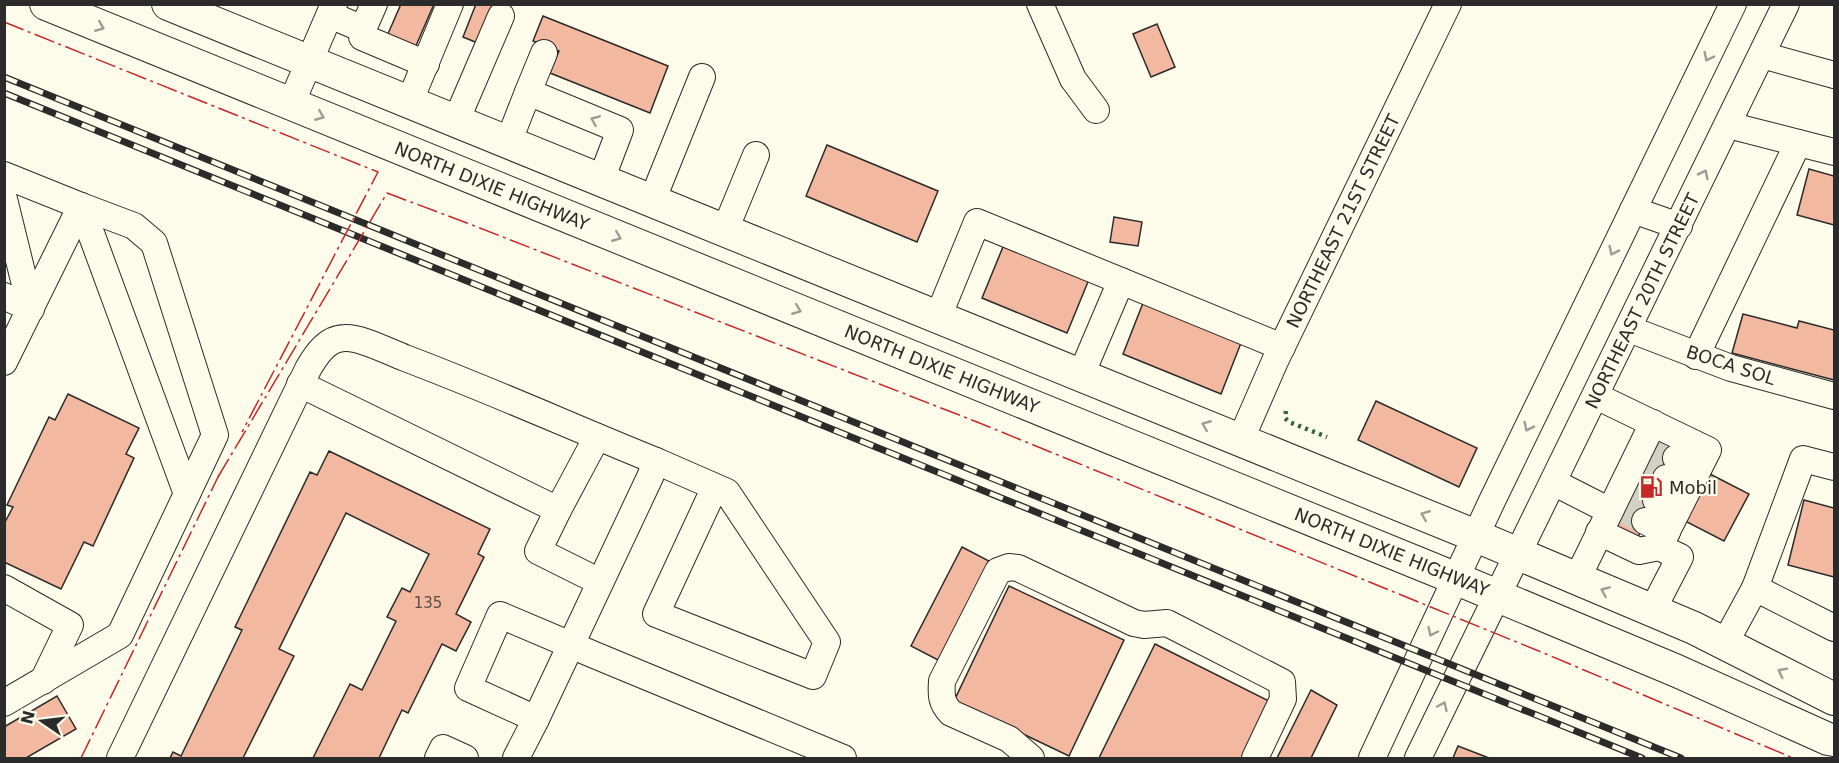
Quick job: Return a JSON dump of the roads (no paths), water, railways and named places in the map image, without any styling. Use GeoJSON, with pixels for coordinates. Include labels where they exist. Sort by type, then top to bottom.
{"type":"FeatureCollection","features":[{"type":"Feature","properties":{"kind":"main road","name":"NORTH DIXIE HIGHWAY"},"geometry":{"type":"LineString","coordinates":[[46,4],[1496,595],[1677,670],[1834,740]]}},
{"type":"Feature","properties":{"kind":"main road"},"geometry":{"type":"LineString","coordinates":[[168,4],[1476,536],[1725,643],[1834,699]]}},
{"type":"Feature","properties":{"kind":"main road"},"geometry":{"type":"LineString","coordinates":[[840,328],[859,285]]}},
{"type":"Feature","properties":{"kind":"street"},"geometry":{"type":"LineString","coordinates":[[374,4],[362,37],[426,64]]}},
{"type":"Feature","properties":{"kind":"street"},"geometry":{"type":"LineString","coordinates":[[409,103],[450,4]]}},
{"type":"Feature","properties":{"kind":"street"},"geometry":{"type":"LineString","coordinates":[[1040,4],[1073,78],[1096,110]]}},
{"type":"Feature","properties":{"kind":"street","name":"NORTHEAST 21ST STREET"},"geometry":{"type":"LineString","coordinates":[[1241,439],[1282,347],[1448,4]]}},
{"type":"Feature","properties":{"kind":"street"},"geometry":{"type":"LineString","coordinates":[[1372,759],[1476,536],[1733,4]]}},
{"type":"Feature","properties":{"kind":"street","name":"NORTHEAST 20TH STREET"},"geometry":{"type":"LineString","coordinates":[[1418,759],[1786,4]]}},
{"type":"Feature","properties":{"kind":"street"},"geometry":{"type":"LineString","coordinates":[[291,104],[330,8],[363,29]]}},
{"type":"Feature","properties":{"kind":"street"},"geometry":{"type":"LineString","coordinates":[[456,122],[501,16]]}},
{"type":"Feature","properties":{"kind":"street"},"geometry":{"type":"LineString","coordinates":[[508,142],[544,53]]}},
{"type":"Feature","properties":{"kind":"street"},"geometry":{"type":"LineString","coordinates":[[1762,55],[1834,75]]}},
{"type":"Feature","properties":{"kind":"street"},"geometry":{"type":"LineString","coordinates":[[652,201],[702,76]]}},
{"type":"Feature","properties":{"kind":"street"},"geometry":{"type":"LineString","coordinates":[[528,92],[620,130],[602,180]]}},
{"type":"Feature","properties":{"kind":"street"},"geometry":{"type":"LineString","coordinates":[[1728,125],[1834,152]]}},
{"type":"Feature","properties":{"kind":"street"},"geometry":{"type":"LineString","coordinates":[[1696,356],[1798,143]]}},
{"type":"Feature","properties":{"kind":"street"},"geometry":{"type":"LineString","coordinates":[[724,230],[756,154]]}},
{"type":"Feature","properties":{"kind":"street"},"geometry":{"type":"LineString","coordinates":[[4,175],[134,226],[154,243],[215,435],[120,635],[4,703]]}},
{"type":"Feature","properties":{"kind":"street"},"geometry":{"type":"LineString","coordinates":[[4,199],[31,309]]}},
{"type":"Feature","properties":{"kind":"street"},"geometry":{"type":"LineString","coordinates":[[6,357],[81,206]]}},
{"type":"Feature","properties":{"kind":"street"},"geometry":{"type":"LineString","coordinates":[[81,206],[187,494]]}},
{"type":"Feature","properties":{"kind":"street"},"geometry":{"type":"LineString","coordinates":[[1633,210],[1679,226]]}},
{"type":"Feature","properties":{"kind":"street"},"geometry":{"type":"LineString","coordinates":[[938,317],[977,222],[1282,347]]}},
{"type":"Feature","properties":{"kind":"street"},"geometry":{"type":"LineString","coordinates":[[1081,375],[1121,281]]}},
{"type":"Feature","properties":{"kind":"street"},"geometry":{"type":"LineString","coordinates":[[4,296],[31,309]]}},
{"type":"Feature","properties":{"kind":"street","name":"BOCA SOL"},"geometry":{"type":"LineString","coordinates":[[1629,329],[1731,368],[1834,396]]}},
{"type":"Feature","properties":{"kind":"street"},"geometry":{"type":"LineString","coordinates":[[120,759],[300,384],[316,355],[333,341],[344,338],[357,340],[656,461],[727,492],[827,642],[813,676],[656,614],[715,487]]}},
{"type":"Feature","properties":{"kind":"street"},"geometry":{"type":"LineString","coordinates":[[300,384],[558,510]]}},
{"type":"Feature","properties":{"kind":"street"},"geometry":{"type":"LineString","coordinates":[[1596,396],[1645,497],[1680,557],[1652,610]]}},
{"type":"Feature","properties":{"kind":"street"},"geometry":{"type":"LineString","coordinates":[[597,437],[538,550],[600,582]]}},
{"type":"Feature","properties":{"kind":"street"},"geometry":{"type":"LineString","coordinates":[[1725,643],[1755,588],[1803,459],[1834,467]]}},
{"type":"Feature","properties":{"kind":"street"},"geometry":{"type":"LineString","coordinates":[[516,759],[656,461]]}},
{"type":"Feature","properties":{"kind":"street"},"geometry":{"type":"LineString","coordinates":[[1553,482],[1645,497]]}},
{"type":"Feature","properties":{"kind":"street"},"geometry":{"type":"LineString","coordinates":[[1577,579],[1645,497]]}},
{"type":"Feature","properties":{"kind":"street"},"geometry":{"type":"LineString","coordinates":[[1031,759],[1009,739],[951,713],[944,706],[941,695],[942,681],[998,571],[1009,567],[1018,568],[1134,623],[1144,625],[1167,622],[1282,682],[1283,699],[1255,759]]}},
{"type":"Feature","properties":{"kind":"street"},"geometry":{"type":"LineString","coordinates":[[4,588],[70,625],[42,681]]}},
{"type":"Feature","properties":{"kind":"street"},"geometry":{"type":"LineString","coordinates":[[1755,588],[1834,628]]}},
{"type":"Feature","properties":{"kind":"street"},"geometry":{"type":"LineString","coordinates":[[536,719],[468,688],[500,615],[843,759]]}},
{"type":"Feature","properties":{"kind":"street"},"geometry":{"type":"LineString","coordinates":[[438,759],[443,748],[465,759]]}},
{"type":"Feature","properties":{"kind":"tunnel"},"geometry":{"type":"LineString","coordinates":[[1655,448],[1676,458]]}},
{"type":"Feature","properties":{"kind":"tunnel"},"geometry":{"type":"LineString","coordinates":[[1645,468],[1666,478]]}},
{"type":"Feature","properties":{"kind":"tunnel"},"geometry":{"type":"LineString","coordinates":[[1635,490],[1656,500]]}},
{"type":"Feature","properties":{"kind":"tunnel"},"geometry":{"type":"LineString","coordinates":[[1624,510],[1645,521]]}},
{"type":"Feature","properties":{"kind":"railway"},"geometry":{"type":"LineString","coordinates":[[4,77],[1681,758]]}},
{"type":"Feature","properties":{"kind":"railway"},"geometry":{"type":"LineString","coordinates":[[4,93],[1642,758]]}},
{"type":"Feature","properties":{"kind":"place","name":"Mobil"},"geometry":{"type":"Point","coordinates":[1651,487]}}]}
